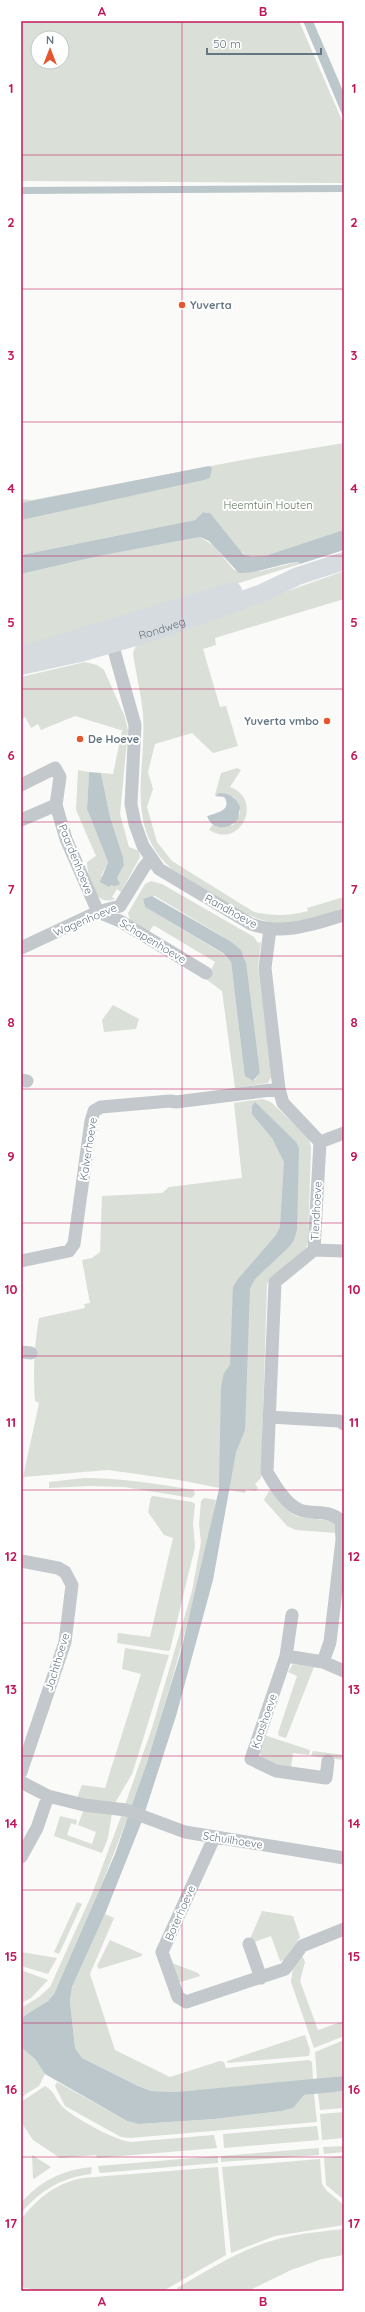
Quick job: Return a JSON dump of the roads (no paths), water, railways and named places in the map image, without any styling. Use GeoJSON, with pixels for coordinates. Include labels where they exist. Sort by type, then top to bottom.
{"type":"FeatureCollection","features":[{"type":"Feature","properties":{"kind":"main road","name":"Rondweg"},"geometry":{"type":"LineString","coordinates":[[21,666],[111,637],[262,593],[298,576],[344,561]]}},
{"type":"Feature","properties":{"kind":"main road","name":"Rondweg"},"geometry":{"type":"LineString","coordinates":[[21,655],[111,637]]}},
{"type":"Feature","properties":{"kind":"street"},"geometry":{"type":"LineString","coordinates":[[111,637],[135,725],[131,790],[132,815],[142,846],[151,859]]}},
{"type":"Feature","properties":{"kind":"street","name":"Paardenhoeve"},"geometry":{"type":"LineString","coordinates":[[21,785],[55,768],[60,777],[56,805],[66,839],[98,912]]}},
{"type":"Feature","properties":{"kind":"street"},"geometry":{"type":"LineString","coordinates":[[21,820],[56,805]]}},
{"type":"Feature","properties":{"kind":"street","name":"Wagenhoeve"},"geometry":{"type":"LineString","coordinates":[[21,948],[98,912],[120,906],[144,867],[151,859]]}},
{"type":"Feature","properties":{"kind":"street","name":"Randhoeve"},"geometry":{"type":"LineString","coordinates":[[151,859],[170,876],[248,922],[270,929],[292,929],[344,915]]}},
{"type":"Feature","properties":{"kind":"street","name":"Schapenhoeve"},"geometry":{"type":"LineString","coordinates":[[98,912],[120,921],[206,973]]}},
{"type":"Feature","properties":{"kind":"street"},"geometry":{"type":"LineString","coordinates":[[270,929],[265,968],[279,1089],[283,1103],[320,1142],[344,1133]]}},
{"type":"Feature","properties":{"kind":"street","name":"Kalverhoeve"},"geometry":{"type":"LineString","coordinates":[[21,1261],[69,1251],[74,1244],[91,1121],[94,1112],[101,1107],[170,1101],[176,1102],[279,1089]]}},
{"type":"Feature","properties":{"kind":"street","name":"Tiendhoeve"},"geometry":{"type":"LineString","coordinates":[[320,1142],[314,1250],[275,1282],[267,1472],[273,1483],[293,1506],[300,1510],[336,1516],[341,1521],[342,1540],[330,1642],[323,1662]]}},
{"type":"Feature","properties":{"kind":"street"},"geometry":{"type":"LineString","coordinates":[[314,1250],[344,1251]]}},
{"type":"Feature","properties":{"kind":"street"},"geometry":{"type":"LineString","coordinates":[[269,1417],[339,1421],[344,1424]]}},
{"type":"Feature","properties":{"kind":"street","name":"Jachthoeve"},"geometry":{"type":"LineString","coordinates":[[21,1561],[58,1568],[65,1572],[72,1585],[72,1592],[65,1642],[21,1772]]}},
{"type":"Feature","properties":{"kind":"street","name":"Kaashoeve"},"geometry":{"type":"LineString","coordinates":[[292,1615],[286,1656],[251,1758],[276,1771],[326,1778],[328,1761]]}},
{"type":"Feature","properties":{"kind":"street"},"geometry":{"type":"LineString","coordinates":[[286,1656],[323,1662],[344,1671]]}},
{"type":"Feature","properties":{"kind":"street"},"geometry":{"type":"LineString","coordinates":[[21,1782],[48,1796],[37,1828],[21,1856]]}},
{"type":"Feature","properties":{"kind":"street","name":"Schuilhoeve"},"geometry":{"type":"LineString","coordinates":[[48,1796],[84,1805],[126,1810],[151,1818],[185,1832],[214,1838],[344,1858]]}},
{"type":"Feature","properties":{"kind":"street","name":"Boterhoeve"},"geometry":{"type":"LineString","coordinates":[[214,1838],[162,1952],[178,1997],[186,2002],[285,1969],[302,1946],[344,1928]]}},
{"type":"Feature","properties":{"kind":"street"},"geometry":{"type":"LineString","coordinates":[[249,1944],[261,1978]]}},
{"type":"Feature","properties":{"kind":"place","name":"Yuverta"},"geometry":{"type":"Point","coordinates":[182,305]}},
{"type":"Feature","properties":{"kind":"place","name":"Yuverta vmbo"},"geometry":{"type":"Point","coordinates":[327,721]}},
{"type":"Feature","properties":{"kind":"place","name":"De Hoeve"},"geometry":{"type":"Point","coordinates":[80,739]}},
{"type":"Feature","properties":{"kind":"park label","name":"Heemtuin Houten"},"geometry":{"type":"Point","coordinates":[268,505]}}]}
